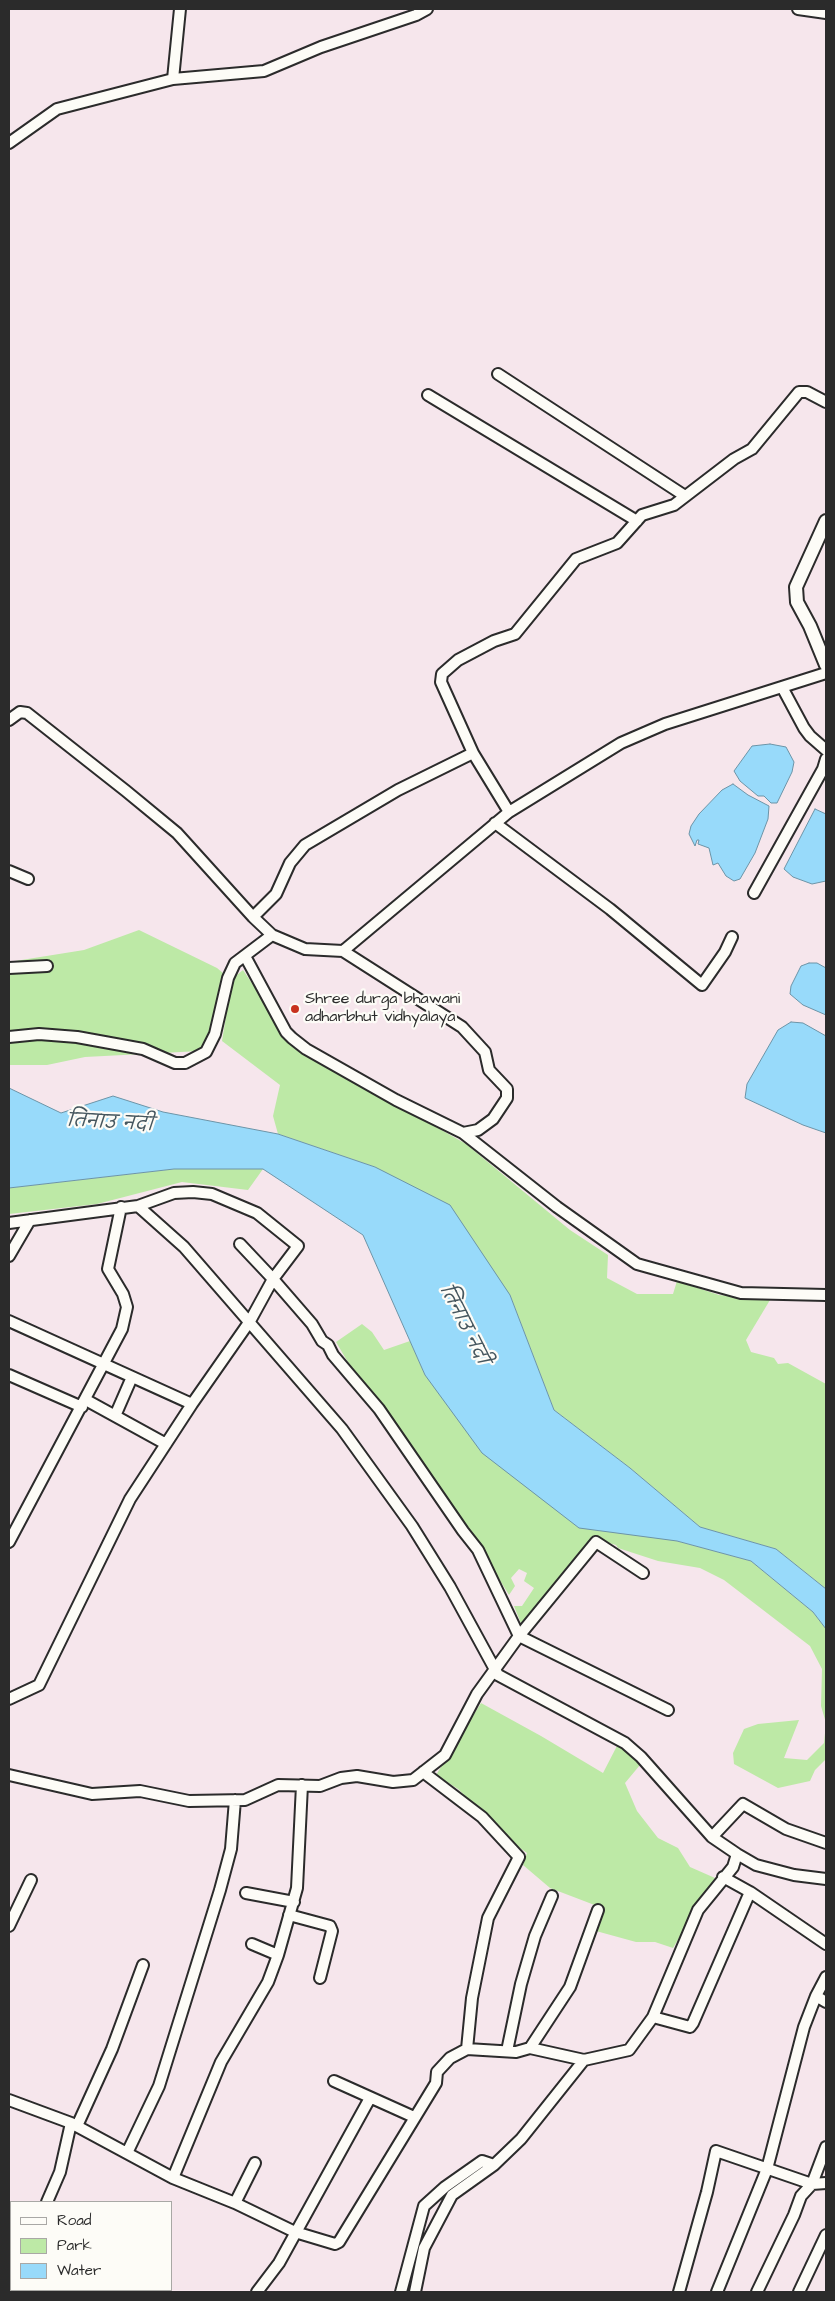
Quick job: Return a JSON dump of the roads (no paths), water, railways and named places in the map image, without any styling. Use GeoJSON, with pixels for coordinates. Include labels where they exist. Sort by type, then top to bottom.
{"type":"FeatureCollection","features":[{"type":"Feature","properties":{"kind":"street"},"geometry":{"type":"LineString","coordinates":[[173,79],[180,9]]}},
{"type":"Feature","properties":{"kind":"street"},"geometry":{"type":"LineString","coordinates":[[9,143],[57,109],[173,79],[264,71],[321,47],[416,15],[427,9]]}},
{"type":"Feature","properties":{"kind":"street"},"geometry":{"type":"LineString","coordinates":[[798,9],[826,13]]}},
{"type":"Feature","properties":{"kind":"street"},"geometry":{"type":"LineString","coordinates":[[498,374],[685,496]]}},
{"type":"Feature","properties":{"kind":"street"},"geometry":{"type":"LineString","coordinates":[[508,812],[473,753],[440,682],[442,674],[458,660],[494,641],[515,634],[572,563],[617,544],[637,521],[648,512],[674,505],[734,459],[752,449],[799,392],[807,392],[826,402]]}},
{"type":"Feature","properties":{"kind":"street"},"geometry":{"type":"LineString","coordinates":[[428,395],[637,521]]}},
{"type":"Feature","properties":{"kind":"street"},"geometry":{"type":"LineString","coordinates":[[826,521],[796,587],[796,602],[810,626],[826,665]]}},
{"type":"Feature","properties":{"kind":"street"},"geometry":{"type":"LineString","coordinates":[[343,951],[508,812],[621,743],[665,724],[826,673]]}},
{"type":"Feature","properties":{"kind":"street"},"geometry":{"type":"LineString","coordinates":[[782,687],[804,728],[826,750]]}},
{"type":"Feature","properties":{"kind":"street"},"geometry":{"type":"LineString","coordinates":[[9,720],[20,712],[27,712],[118,785],[177,834],[253,917],[272,935],[305,949],[343,951],[366,964],[400,989],[462,1028],[485,1052],[489,1070],[507,1090],[507,1098],[493,1118],[478,1130],[463,1133]]}},
{"type":"Feature","properties":{"kind":"street"},"geometry":{"type":"LineString","coordinates":[[253,917],[276,894],[290,862],[305,845],[398,790],[473,753]]}},
{"type":"Feature","properties":{"kind":"street"},"geometry":{"type":"LineString","coordinates":[[754,893],[823,769],[826,760]]}},
{"type":"Feature","properties":{"kind":"street"},"geometry":{"type":"LineString","coordinates":[[495,823],[610,909],[702,985],[725,952],[732,937]]}},
{"type":"Feature","properties":{"kind":"street"},"geometry":{"type":"LineString","coordinates":[[9,871],[28,879]]}},
{"type":"Feature","properties":{"kind":"street"},"geometry":{"type":"LineString","coordinates":[[9,1037],[39,1034],[77,1037],[143,1049],[175,1063],[185,1063],[206,1052],[215,1034],[228,978],[235,963],[272,935]]}},
{"type":"Feature","properties":{"kind":"street"},"geometry":{"type":"LineString","coordinates":[[245,956],[286,1032],[292,1038],[306,1049],[396,1100],[463,1133],[557,1207],[637,1264],[741,1293],[826,1295]]}},
{"type":"Feature","properties":{"kind":"street"},"geometry":{"type":"LineString","coordinates":[[9,968],[47,966]]}},
{"type":"Feature","properties":{"kind":"street"},"geometry":{"type":"LineString","coordinates":[[9,1223],[121,1206],[138,1206],[174,1193],[193,1192],[212,1194],[258,1213],[298,1246],[274,1279],[250,1321],[192,1404],[130,1499],[39,1685],[9,1699]]}},
{"type":"Feature","properties":{"kind":"street"},"geometry":{"type":"LineString","coordinates":[[9,1542],[122,1329],[127,1307],[123,1294],[108,1269],[121,1206]]}},
{"type":"Feature","properties":{"kind":"street"},"geometry":{"type":"LineString","coordinates":[[138,1206],[184,1247],[192,1259],[250,1321],[342,1429],[412,1526],[450,1587],[494,1670],[498,1674],[625,1743],[641,1757],[712,1837],[737,1854],[766,1867],[794,1875],[826,1879]]}},
{"type":"Feature","properties":{"kind":"street"},"geometry":{"type":"LineString","coordinates":[[9,1256],[30,1220]]}},
{"type":"Feature","properties":{"kind":"street"},"geometry":{"type":"LineString","coordinates":[[240,1244],[274,1279],[379,1409],[478,1550],[519,1636],[668,1710]]}},
{"type":"Feature","properties":{"kind":"street"},"geometry":{"type":"LineString","coordinates":[[9,1321],[102,1365],[192,1404]]}},
{"type":"Feature","properties":{"kind":"street"},"geometry":{"type":"LineString","coordinates":[[9,1375],[115,1416],[166,1444]]}},
{"type":"Feature","properties":{"kind":"street"},"geometry":{"type":"LineString","coordinates":[[115,1416],[132,1377]]}},
{"type":"Feature","properties":{"kind":"street"},"geometry":{"type":"LineString","coordinates":[[9,1775],[92,1794],[140,1791],[189,1801],[245,1800],[278,1785],[320,1786],[341,1778],[357,1776],[402,1782],[413,1780],[445,1755],[476,1694],[519,1636],[596,1542],[643,1573]]}},
{"type":"Feature","properties":{"kind":"street"},"geometry":{"type":"LineString","coordinates":[[423,1772],[482,1817],[519,1857],[488,1918],[472,1998],[467,2049]]}},
{"type":"Feature","properties":{"kind":"street"},"geometry":{"type":"LineString","coordinates":[[173,2178],[221,2062],[268,1982],[278,1954],[297,1888],[302,1785]]}},
{"type":"Feature","properties":{"kind":"street"},"geometry":{"type":"LineString","coordinates":[[127,2152],[159,2086],[220,1890],[231,1849],[235,1800]]}},
{"type":"Feature","properties":{"kind":"street"},"geometry":{"type":"LineString","coordinates":[[712,1837],[743,1804],[786,1828],[826,1843]]}},
{"type":"Feature","properties":{"kind":"street"},"geometry":{"type":"LineString","coordinates":[[9,2100],[74,2124],[173,2178],[235,2203],[295,2232],[328,2243],[339,2242],[436,2083],[437,2072],[456,2053],[467,2049],[516,2052],[530,2048],[584,2060],[629,2050],[652,2017],[698,1910],[733,1867],[737,1854]]}},
{"type":"Feature","properties":{"kind":"street"},"geometry":{"type":"LineString","coordinates":[[723,1877],[750,1892],[826,1944]]}},
{"type":"Feature","properties":{"kind":"street"},"geometry":{"type":"LineString","coordinates":[[9,1926],[31,1880]]}},
{"type":"Feature","properties":{"kind":"street"},"geometry":{"type":"LineString","coordinates":[[652,2017],[690,2027],[750,1892]]}},
{"type":"Feature","properties":{"kind":"street"},"geometry":{"type":"LineString","coordinates":[[246,1893],[294,1902]]}},
{"type":"Feature","properties":{"kind":"street"},"geometry":{"type":"LineString","coordinates":[[507,2052],[521,1984],[535,1936],[552,1896]]}},
{"type":"Feature","properties":{"kind":"street"},"geometry":{"type":"LineString","coordinates":[[530,2048],[570,1987],[598,1910]]}},
{"type":"Feature","properties":{"kind":"street"},"geometry":{"type":"LineString","coordinates":[[289,1915],[330,1926],[332,1931],[320,1978]]}},
{"type":"Feature","properties":{"kind":"street"},"geometry":{"type":"LineString","coordinates":[[252,1944],[278,1954]]}},
{"type":"Feature","properties":{"kind":"street"},"geometry":{"type":"LineString","coordinates":[[47,2201],[60,2172],[74,2124],[112,2049],[143,1965]]}},
{"type":"Feature","properties":{"kind":"street"},"geometry":{"type":"LineString","coordinates":[[717,2292],[767,2169],[804,2026],[826,1976]]}},
{"type":"Feature","properties":{"kind":"street"},"geometry":{"type":"LineString","coordinates":[[816,1996],[826,2002]]}},
{"type":"Feature","properties":{"kind":"street"},"geometry":{"type":"LineString","coordinates":[[415,2292],[424,2248],[452,2195],[494,2165],[521,2139],[584,2060]]}},
{"type":"Feature","properties":{"kind":"street"},"geometry":{"type":"LineString","coordinates":[[334,2081],[414,2117]]}},
{"type":"Feature","properties":{"kind":"street"},"geometry":{"type":"LineString","coordinates":[[257,2292],[279,2262],[370,2098]]}},
{"type":"Feature","properties":{"kind":"street"},"geometry":{"type":"LineString","coordinates":[[757,2292],[794,2215],[801,2196],[812,2184],[826,2148]]}},
{"type":"Feature","properties":{"kind":"street"},"geometry":{"type":"LineString","coordinates":[[679,2292],[707,2192],[716,2151],[812,2184],[826,2183]]}},
{"type":"Feature","properties":{"kind":"street"},"geometry":{"type":"LineString","coordinates":[[401,2292],[424,2206],[445,2187],[482,2161],[494,2165]]}},
{"type":"Feature","properties":{"kind":"street"},"geometry":{"type":"LineString","coordinates":[[235,2203],[254,2163]]}},
{"type":"Feature","properties":{"kind":"street"},"geometry":{"type":"LineString","coordinates":[[799,2292],[826,2235]]}},
{"type":"Feature","properties":{"kind":"water"},"geometry":{"type":"Polygon","coordinates":[[[770,744],[786,747],[794,762],[792,772],[777,803],[771,803],[764,796],[758,796],[740,781],[734,771],[752,746],[770,744]]]}},
{"type":"Feature","properties":{"kind":"water"},"geometry":{"type":"Polygon","coordinates":[[[733,784],[748,795],[769,806],[768,819],[755,853],[740,879],[734,881],[726,876],[718,863],[713,865],[709,848],[698,844],[699,840],[697,840],[695,846],[689,834],[691,826],[699,814],[722,790],[733,784]]]}},
{"type":"Feature","properties":{"kind":"water"},"geometry":{"type":"Polygon","coordinates":[[[815,809],[826,814],[826,881],[812,884],[793,877],[784,869],[815,809]]]}},
{"type":"Feature","properties":{"kind":"water"},"geometry":{"type":"Polygon","coordinates":[[[817,963],[826,968],[826,1015],[803,1005],[790,994],[791,986],[801,966],[817,963]]]}},
{"type":"Feature","properties":{"kind":"water"},"geometry":{"type":"Polygon","coordinates":[[[791,1022],[803,1023],[826,1036],[826,1133],[803,1125],[745,1098],[747,1084],[778,1030],[791,1022]]]}},
{"type":"Feature","properties":{"kind":"water","name":"तिनाउ नदी"},"geometry":{"type":"Polygon","coordinates":[[[9,1088],[61,1113],[113,1096],[163,1112],[278,1134],[375,1167],[450,1205],[510,1295],[554,1410],[630,1468],[700,1527],[776,1549],[826,1589],[826,1629],[813,1612],[751,1561],[677,1541],[579,1528],[482,1453],[425,1375],[363,1235],[263,1169],[174,1169],[9,1188],[9,1088]]]}},
{"type":"Feature","properties":{"kind":"place","name":"Shree durga bhawani adharbhut vidhyalaya"},"geometry":{"type":"Point","coordinates":[295,1009]}}]}
